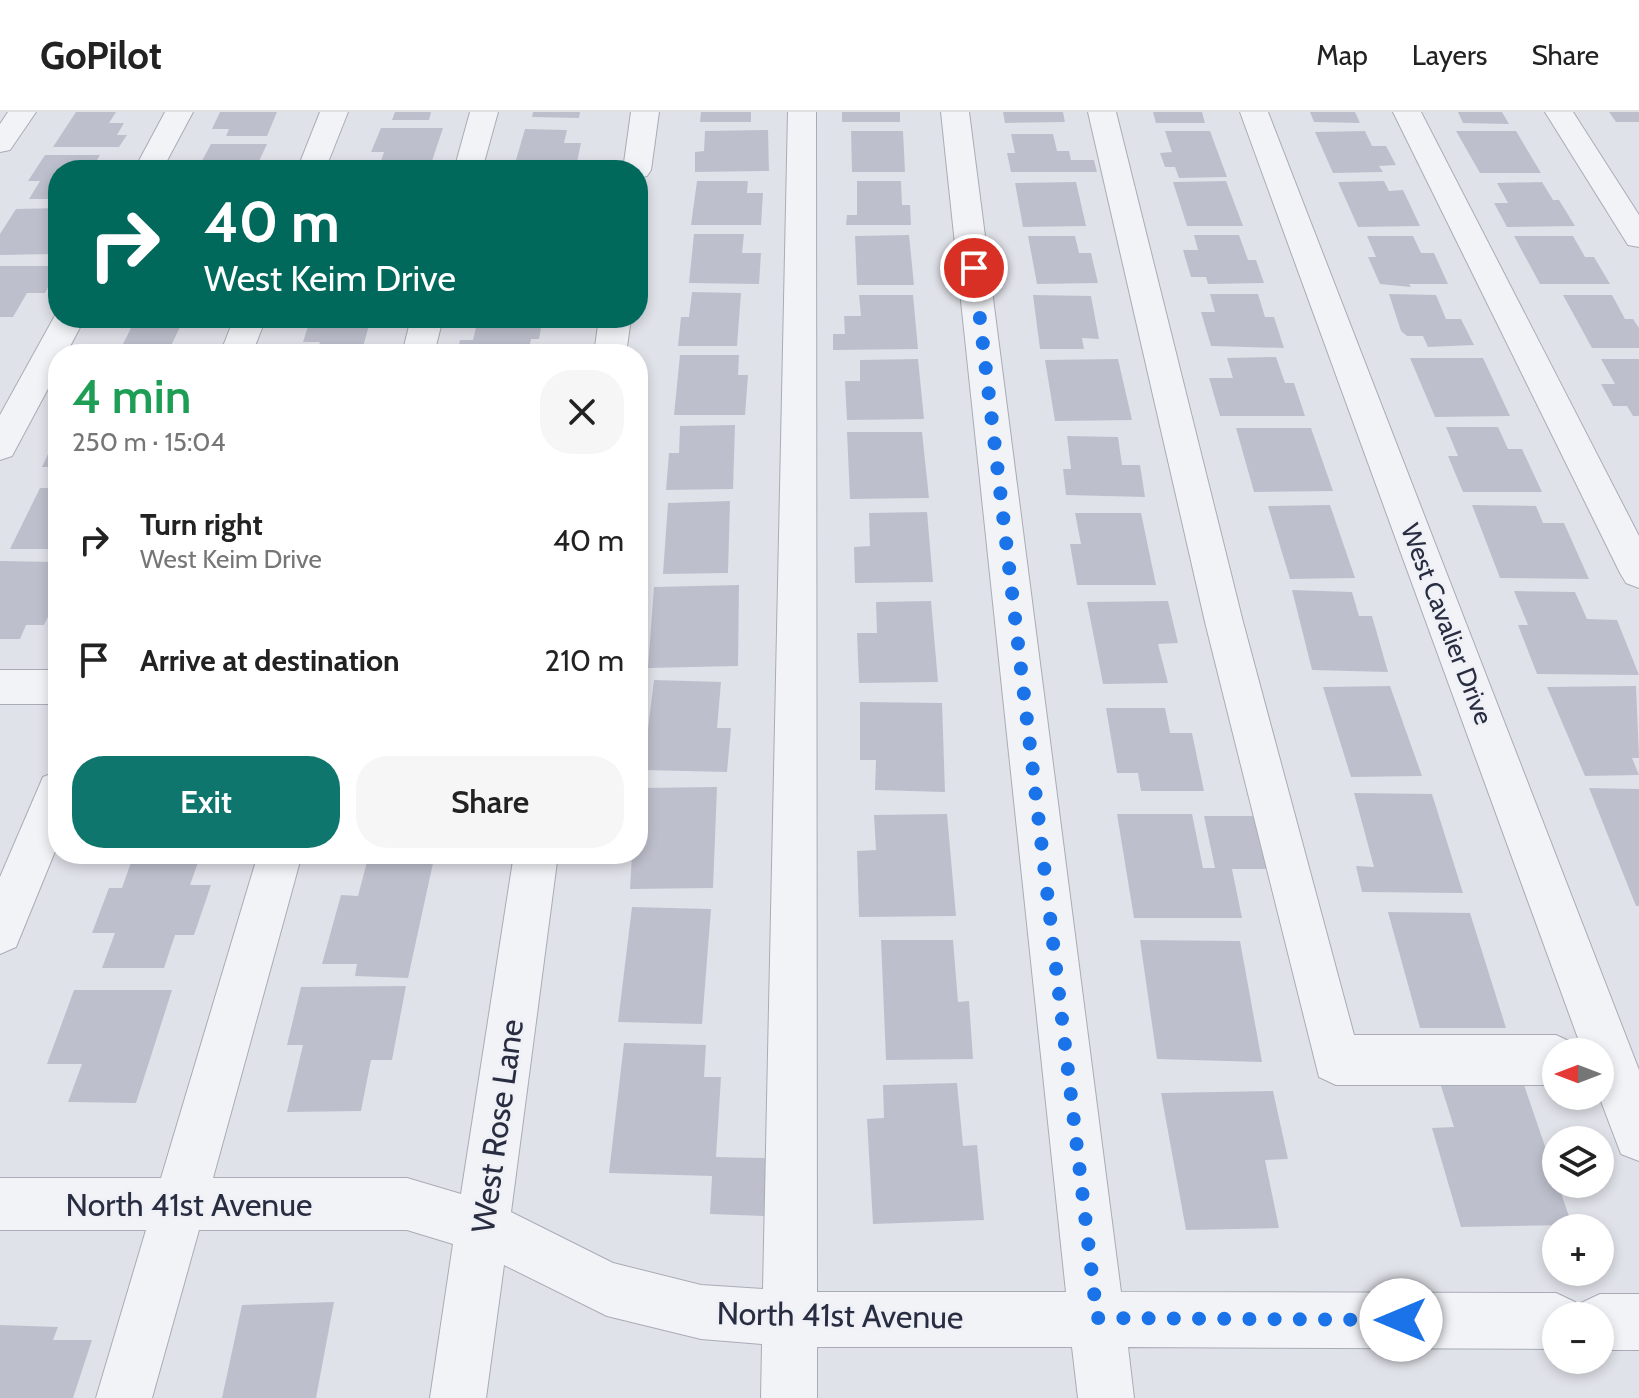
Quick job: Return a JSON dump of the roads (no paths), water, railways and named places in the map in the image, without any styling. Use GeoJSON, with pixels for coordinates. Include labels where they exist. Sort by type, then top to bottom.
{"type":"FeatureCollection","features":[{"type":"Feature","properties":{"kind":"street"},"geometry":{"type":"LineString","coordinates":[[0,144],[22,112]]}},
{"type":"Feature","properties":{"kind":"street"},"geometry":{"type":"LineString","coordinates":[[153,160],[179,112]]}},
{"type":"Feature","properties":{"kind":"street"},"geometry":{"type":"LineString","coordinates":[[315,160],[334,112]]}},
{"type":"Feature","properties":{"kind":"street"},"geometry":{"type":"LineString","coordinates":[[471,160],[484,112]]}},
{"type":"Feature","properties":{"kind":"street"},"geometry":{"type":"LineString","coordinates":[[638,160],[645,112]]}},
{"type":"Feature","properties":{"kind":"street"},"geometry":{"type":"LineString","coordinates":[[789,1398],[802,112]]}},
{"type":"Feature","properties":{"kind":"street"},"geometry":{"type":"LineString","coordinates":[[955,112],[1106,1398]]}},
{"type":"Feature","properties":{"kind":"street"},"geometry":{"type":"LineString","coordinates":[[1102,112],[1224,622],[1336,1060],[1542,1060]]}},
{"type":"Feature","properties":{"kind":"street","name":"West Cavalier Drive"},"geometry":{"type":"LineString","coordinates":[[1254,112],[1617,1060],[1639,1136]]}},
{"type":"Feature","properties":{"kind":"street"},"geometry":{"type":"LineString","coordinates":[[1407,112],[1639,573]]}},
{"type":"Feature","properties":{"kind":"street"},"geometry":{"type":"LineString","coordinates":[[1559,112],[1639,238]]}},
{"type":"Feature","properties":{"kind":"street"},"geometry":{"type":"LineString","coordinates":[[0,447],[48,357]]}},
{"type":"Feature","properties":{"kind":"street"},"geometry":{"type":"LineString","coordinates":[[0,687],[48,687]]}},
{"type":"Feature","properties":{"kind":"street"},"geometry":{"type":"LineString","coordinates":[[0,932],[48,814]]}},
{"type":"Feature","properties":{"kind":"street"},"geometry":{"type":"LineString","coordinates":[[124,1398],[277,864]]}},
{"type":"Feature","properties":{"kind":"street","name":"West Rose Lane"},"geometry":{"type":"LineString","coordinates":[[458,1398],[535,864]]}},
{"type":"Feature","properties":{"kind":"street","name":"North 41st Avenue"},"geometry":{"type":"LineString","coordinates":[[0,1204],[407,1204],[482,1226],[607,1289],[701,1312],[790,1319],[1542,1321]]}},
{"type":"Feature","properties":{"kind":"street"},"geometry":{"type":"LineString","coordinates":[[1614,1322],[1639,1322]]}}]}
